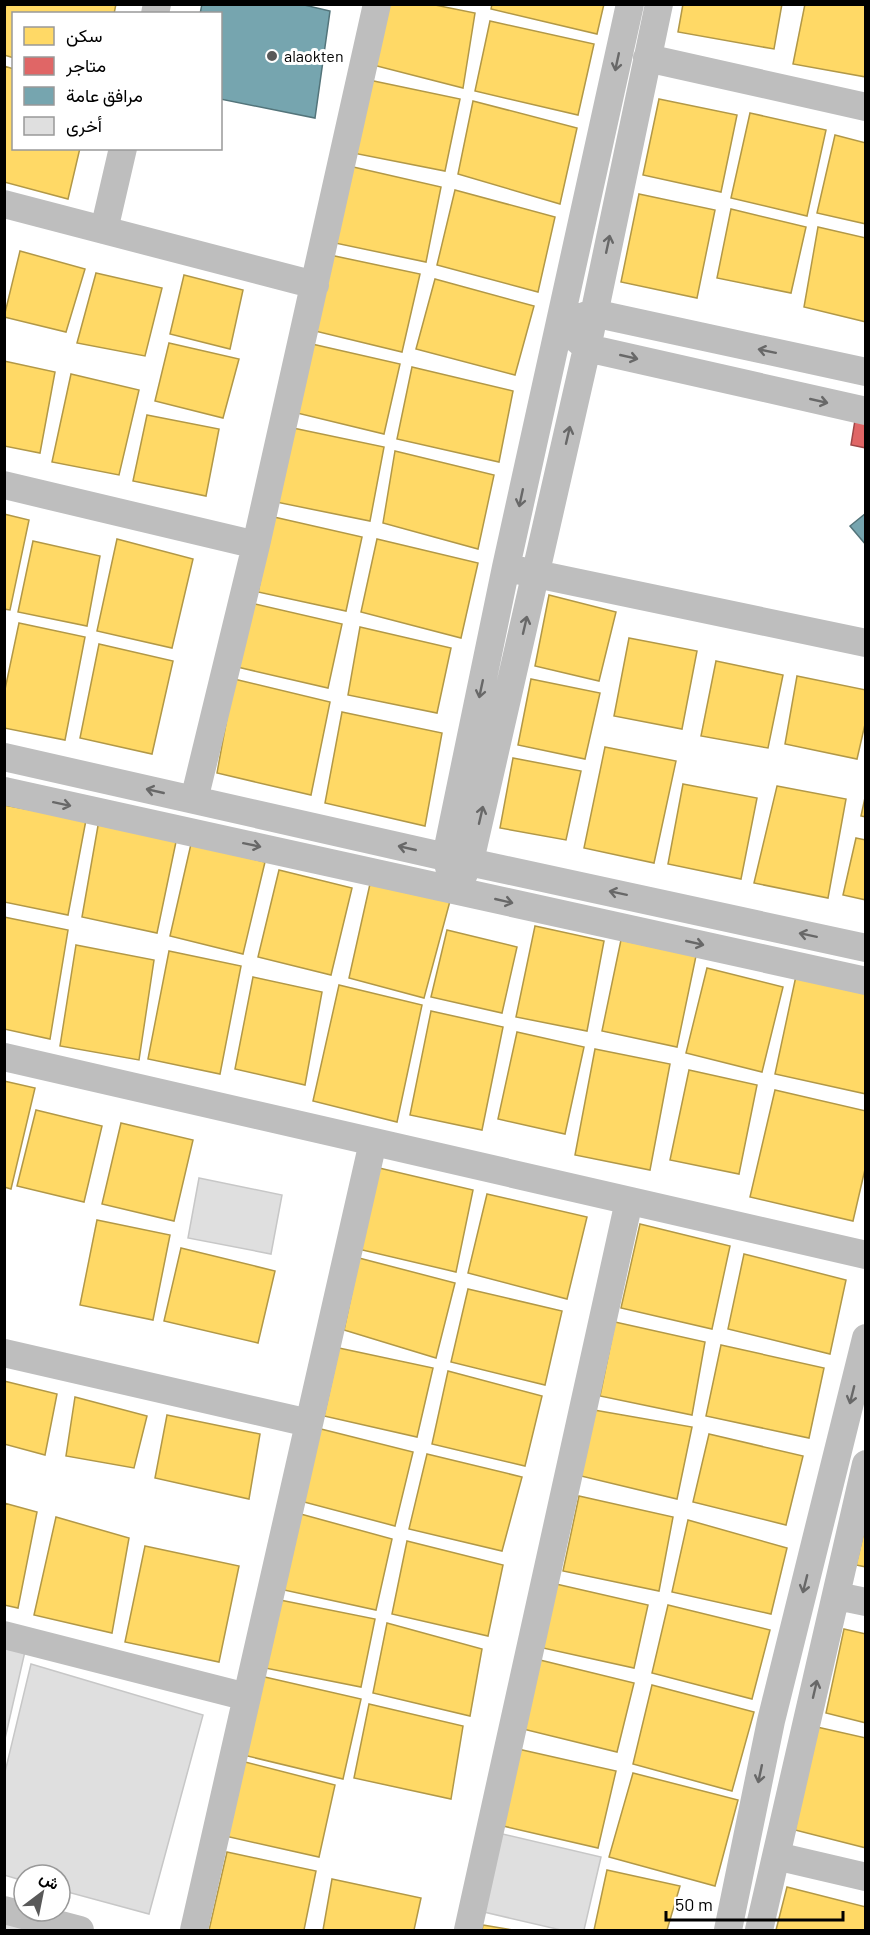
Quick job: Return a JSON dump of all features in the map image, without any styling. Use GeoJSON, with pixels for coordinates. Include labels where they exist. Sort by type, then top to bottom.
{"type":"FeatureCollection","features":[{"type":"Feature","properties":{"kind":"street"},"geometry":{"type":"LineString","coordinates":[[194,800],[256,545],[377,4]]}},
{"type":"Feature","properties":{"kind":"street"},"geometry":{"type":"LineString","coordinates":[[456,890],[458,859],[506,567],[630,4]]}},
{"type":"Feature","properties":{"kind":"street"},"geometry":{"type":"LineString","coordinates":[[458,859],[536,575],[588,348],[593,313],[659,4]]}},
{"type":"Feature","properties":{"kind":"street"},"geometry":{"type":"LineString","coordinates":[[647,58],[866,107]]}},
{"type":"Feature","properties":{"kind":"street"},"geometry":{"type":"LineString","coordinates":[[104,230],[123,150]]}},
{"type":"Feature","properties":{"kind":"street"},"geometry":{"type":"LineString","coordinates":[[4,204],[315,285]]}},
{"type":"Feature","properties":{"kind":"street"},"geometry":{"type":"LineString","coordinates":[[559,324],[593,313],[866,372]]}},
{"type":"Feature","properties":{"kind":"street"},"geometry":{"type":"LineString","coordinates":[[559,324],[588,348],[866,411]]}},
{"type":"Feature","properties":{"kind":"street"},"geometry":{"type":"LineString","coordinates":[[4,485],[256,545]]}},
{"type":"Feature","properties":{"kind":"street"},"geometry":{"type":"LineString","coordinates":[[506,567],[866,643]]}},
{"type":"Feature","properties":{"kind":"street"},"geometry":{"type":"LineString","coordinates":[[4,757],[866,948]]}},
{"type":"Feature","properties":{"kind":"street"},"geometry":{"type":"LineString","coordinates":[[4,791],[866,981]]}},
{"type":"Feature","properties":{"kind":"street"},"geometry":{"type":"LineString","coordinates":[[4,1057],[866,1255]]}},
{"type":"Feature","properties":{"kind":"street"},"geometry":{"type":"LineString","coordinates":[[194,1930],[373,1142]]}},
{"type":"Feature","properties":{"kind":"street"},"geometry":{"type":"LineString","coordinates":[[468,1930],[628,1201]]}},
{"type":"Feature","properties":{"kind":"street"},"geometry":{"type":"LineString","coordinates":[[728,1930],[771,1721],[866,1338]]}},
{"type":"Feature","properties":{"kind":"street"},"geometry":{"type":"LineString","coordinates":[[4,1353],[309,1423]]}},
{"type":"Feature","properties":{"kind":"street"},"geometry":{"type":"LineString","coordinates":[[759,1930],[866,1464]]}},
{"type":"Feature","properties":{"kind":"street"},"geometry":{"type":"LineString","coordinates":[[837,1596],[866,1602]]}},
{"type":"Feature","properties":{"kind":"street"},"geometry":{"type":"LineString","coordinates":[[4,1635],[247,1697]]}},
{"type":"Feature","properties":{"kind":"street"},"geometry":{"type":"LineString","coordinates":[[771,1721],[807,1726]]}},
{"type":"Feature","properties":{"kind":"street"},"geometry":{"type":"LineString","coordinates":[[776,1856],[866,1877]]}},
{"type":"Feature","properties":{"kind":"street"},"geometry":{"type":"LineString","coordinates":[[4,1910],[80,1930]]}},
{"type":"Feature","properties":{"kind":"building: سكن"},"geometry":{"type":"Polygon","coordinates":[[[6,4],[116,4],[114,12],[12,12],[12,57],[4,55],[6,4]]]}},
{"type":"Feature","properties":{"kind":"building: سكن"},"geometry":{"type":"Polygon","coordinates":[[[385,4],[430,4],[475,13],[463,88],[373,65],[385,4]]]}},
{"type":"Feature","properties":{"kind":"building: سكن"},"geometry":{"type":"Polygon","coordinates":[[[492,4],[604,4],[597,34],[491,9],[492,4]]]}},
{"type":"Feature","properties":{"kind":"building: سكن"},"geometry":{"type":"Polygon","coordinates":[[[683,4],[782,4],[774,49],[678,32],[683,4]]]}},
{"type":"Feature","properties":{"kind":"building: سكن"},"geometry":{"type":"Polygon","coordinates":[[[805,4],[866,4],[866,77],[793,64],[805,4]]]}},
{"type":"Feature","properties":{"kind":"building: سكن"},"geometry":{"type":"Polygon","coordinates":[[[490,21],[594,44],[578,115],[475,91],[490,21]]]}},
{"type":"Feature","properties":{"kind":"building: سكن"},"geometry":{"type":"Polygon","coordinates":[[[4,66],[12,68],[12,150],[80,150],[68,199],[4,182],[4,66]]]}},
{"type":"Feature","properties":{"kind":"building: سكن"},"geometry":{"type":"Polygon","coordinates":[[[369,80],[460,99],[445,171],[353,153],[369,80]]]}},
{"type":"Feature","properties":{"kind":"building: سكن"},"geometry":{"type":"Polygon","coordinates":[[[659,99],[737,115],[721,192],[643,175],[659,99]]]}},
{"type":"Feature","properties":{"kind":"building: سكن"},"geometry":{"type":"Polygon","coordinates":[[[473,101],[577,128],[560,204],[458,174],[473,101]]]}},
{"type":"Feature","properties":{"kind":"building: سكن"},"geometry":{"type":"Polygon","coordinates":[[[750,113],[826,130],[807,216],[731,198],[750,113]]]}},
{"type":"Feature","properties":{"kind":"building: سكن"},"geometry":{"type":"Polygon","coordinates":[[[835,135],[866,143],[866,224],[817,213],[835,135]]]}},
{"type":"Feature","properties":{"kind":"building: سكن"},"geometry":{"type":"Polygon","coordinates":[[[349,166],[441,187],[426,262],[335,243],[349,166]]]}},
{"type":"Feature","properties":{"kind":"building: سكن"},"geometry":{"type":"Polygon","coordinates":[[[455,190],[555,217],[538,292],[437,265],[455,190]]]}},
{"type":"Feature","properties":{"kind":"building: سكن"},"geometry":{"type":"Polygon","coordinates":[[[639,194],[715,210],[697,298],[621,282],[639,194]]]}},
{"type":"Feature","properties":{"kind":"building: سكن"},"geometry":{"type":"Polygon","coordinates":[[[731,209],[806,227],[791,293],[717,278],[731,209]]]}},
{"type":"Feature","properties":{"kind":"building: سكن"},"geometry":{"type":"Polygon","coordinates":[[[818,227],[866,238],[866,322],[804,307],[818,227]]]}},
{"type":"Feature","properties":{"kind":"building: سكن"},"geometry":{"type":"Polygon","coordinates":[[[20,251],[85,269],[66,332],[4,317],[20,251]]]}},
{"type":"Feature","properties":{"kind":"building: سكن"},"geometry":{"type":"Polygon","coordinates":[[[330,255],[420,274],[402,352],[315,331],[330,255]]]}},
{"type":"Feature","properties":{"kind":"building: سكن"},"geometry":{"type":"Polygon","coordinates":[[[96,273],[162,288],[145,356],[77,343],[96,273]]]}},
{"type":"Feature","properties":{"kind":"building: سكن"},"geometry":{"type":"Polygon","coordinates":[[[184,275],[243,290],[230,349],[170,334],[184,275]]]}},
{"type":"Feature","properties":{"kind":"building: سكن"},"geometry":{"type":"Polygon","coordinates":[[[435,279],[534,306],[515,375],[416,349],[435,279]]]}},
{"type":"Feature","properties":{"kind":"building: سكن"},"geometry":{"type":"Polygon","coordinates":[[[169,343],[239,359],[223,418],[155,401],[169,343]]]}},
{"type":"Feature","properties":{"kind":"building: سكن"},"geometry":{"type":"Polygon","coordinates":[[[312,344],[400,364],[384,434],[297,413],[312,344]]]}},
{"type":"Feature","properties":{"kind":"building: سكن"},"geometry":{"type":"Polygon","coordinates":[[[4,361],[55,372],[40,453],[4,446],[4,361]]]}},
{"type":"Feature","properties":{"kind":"building: سكن"},"geometry":{"type":"Polygon","coordinates":[[[412,367],[513,391],[499,462],[397,439],[412,367]]]}},
{"type":"Feature","properties":{"kind":"building: سكن"},"geometry":{"type":"Polygon","coordinates":[[[71,374],[139,390],[119,475],[52,462],[71,374]]]}},
{"type":"Feature","properties":{"kind":"building: سكن"},"geometry":{"type":"Polygon","coordinates":[[[147,415],[219,429],[206,496],[133,481],[147,415]]]}},
{"type":"Feature","properties":{"kind":"building: سكن"},"geometry":{"type":"Polygon","coordinates":[[[293,428],[384,447],[370,521],[276,502],[293,428]]]}},
{"type":"Feature","properties":{"kind":"building: سكن"},"geometry":{"type":"Polygon","coordinates":[[[395,451],[494,475],[478,549],[383,523],[395,451]]]}},
{"type":"Feature","properties":{"kind":"building: سكن"},"geometry":{"type":"Polygon","coordinates":[[[4,514],[29,520],[10,610],[4,609],[4,514]]]}},
{"type":"Feature","properties":{"kind":"building: سكن"},"geometry":{"type":"Polygon","coordinates":[[[274,517],[362,537],[346,611],[258,592],[274,517]]]}},
{"type":"Feature","properties":{"kind":"building: سكن"},"geometry":{"type":"Polygon","coordinates":[[[117,539],[193,559],[172,648],[97,631],[117,539]]]}},
{"type":"Feature","properties":{"kind":"building: سكن"},"geometry":{"type":"Polygon","coordinates":[[[377,539],[478,563],[461,638],[361,612],[377,539]]]}},
{"type":"Feature","properties":{"kind":"building: سكن"},"geometry":{"type":"Polygon","coordinates":[[[33,541],[100,556],[87,626],[18,612],[33,541]]]}},
{"type":"Feature","properties":{"kind":"building: سكن"},"geometry":{"type":"Polygon","coordinates":[[[549,595],[616,612],[599,681],[535,666],[549,595]]]}},
{"type":"Feature","properties":{"kind":"building: سكن"},"geometry":{"type":"Polygon","coordinates":[[[251,603],[342,624],[328,688],[237,667],[251,603]]]}},
{"type":"Feature","properties":{"kind":"building: سكن"},"geometry":{"type":"Polygon","coordinates":[[[19,623],[85,637],[65,740],[4,728],[4,694],[19,623]]]}},
{"type":"Feature","properties":{"kind":"building: سكن"},"geometry":{"type":"Polygon","coordinates":[[[360,627],[451,648],[437,713],[348,695],[360,627]]]}},
{"type":"Feature","properties":{"kind":"building: سكن"},"geometry":{"type":"Polygon","coordinates":[[[629,638],[697,651],[682,729],[614,716],[629,638]]]}},
{"type":"Feature","properties":{"kind":"building: سكن"},"geometry":{"type":"Polygon","coordinates":[[[99,644],[173,661],[152,754],[80,738],[99,644]]]}},
{"type":"Feature","properties":{"kind":"building: سكن"},"geometry":{"type":"Polygon","coordinates":[[[716,661],[783,675],[768,748],[701,736],[716,661]]]}},
{"type":"Feature","properties":{"kind":"building: سكن"},"geometry":{"type":"Polygon","coordinates":[[[797,676],[866,690],[866,720],[857,759],[785,744],[797,676]]]}},
{"type":"Feature","properties":{"kind":"building: سكن"},"geometry":{"type":"Polygon","coordinates":[[[234,679],[330,702],[311,795],[217,773],[234,679]]]}},
{"type":"Feature","properties":{"kind":"building: سكن"},"geometry":{"type":"Polygon","coordinates":[[[531,679],[600,693],[585,759],[518,745],[531,679]]]}},
{"type":"Feature","properties":{"kind":"building: سكن"},"geometry":{"type":"Polygon","coordinates":[[[342,712],[442,733],[425,826],[325,803],[342,712]]]}},
{"type":"Feature","properties":{"kind":"building: سكن"},"geometry":{"type":"Polygon","coordinates":[[[605,747],[676,761],[654,863],[584,848],[605,747]]]}},
{"type":"Feature","properties":{"kind":"building: سكن"},"geometry":{"type":"Polygon","coordinates":[[[513,758],[581,771],[566,840],[500,828],[513,758]]]}},
{"type":"Feature","properties":{"kind":"building: سكن"},"geometry":{"type":"Polygon","coordinates":[[[683,784],[757,798],[741,879],[668,864],[683,784]]]}},
{"type":"Feature","properties":{"kind":"building: سكن"},"geometry":{"type":"Polygon","coordinates":[[[777,786],[846,799],[828,898],[754,883],[777,786]]]}},
{"type":"Feature","properties":{"kind":"building: سكن"},"geometry":{"type":"Polygon","coordinates":[[[866,793],[866,817],[861,816],[866,793]]]}},
{"type":"Feature","properties":{"kind":"building: سكن"},"geometry":{"type":"Polygon","coordinates":[[[4,805],[86,820],[68,915],[4,902],[4,805]]]}},
{"type":"Feature","properties":{"kind":"building: سكن"},"geometry":{"type":"Polygon","coordinates":[[[99,820],[177,837],[157,933],[82,917],[99,820]]]}},
{"type":"Feature","properties":{"kind":"building: سكن"},"geometry":{"type":"Polygon","coordinates":[[[856,838],[866,840],[866,900],[843,895],[856,838]]]}},
{"type":"Feature","properties":{"kind":"building: سكن"},"geometry":{"type":"Polygon","coordinates":[[[191,844],[265,862],[243,954],[170,936],[191,844]]]}},
{"type":"Feature","properties":{"kind":"building: سكن"},"geometry":{"type":"Polygon","coordinates":[[[279,870],[352,888],[331,975],[258,957],[279,870]]]}},
{"type":"Feature","properties":{"kind":"building: سكن"},"geometry":{"type":"Polygon","coordinates":[[[370,884],[450,901],[424,998],[349,978],[370,884]]]}},
{"type":"Feature","properties":{"kind":"building: سكن"},"geometry":{"type":"Polygon","coordinates":[[[4,917],[68,930],[50,1039],[4,1029],[4,917]]]}},
{"type":"Feature","properties":{"kind":"building: سكن"},"geometry":{"type":"Polygon","coordinates":[[[535,926],[604,941],[587,1031],[516,1017],[535,926]]]}},
{"type":"Feature","properties":{"kind":"building: سكن"},"geometry":{"type":"Polygon","coordinates":[[[447,930],[517,947],[502,1013],[431,997],[447,930]]]}},
{"type":"Feature","properties":{"kind":"building: سكن"},"geometry":{"type":"Polygon","coordinates":[[[621,940],[696,956],[677,1047],[602,1031],[621,940]]]}},
{"type":"Feature","properties":{"kind":"building: سكن"},"geometry":{"type":"Polygon","coordinates":[[[76,945],[154,960],[139,1060],[60,1046],[76,945]]]}},
{"type":"Feature","properties":{"kind":"building: سكن"},"geometry":{"type":"Polygon","coordinates":[[[169,951],[241,966],[220,1074],[148,1059],[169,951]]]}},
{"type":"Feature","properties":{"kind":"building: سكن"},"geometry":{"type":"Polygon","coordinates":[[[707,968],[783,987],[762,1072],[686,1053],[707,968]]]}},
{"type":"Feature","properties":{"kind":"building: سكن"},"geometry":{"type":"Polygon","coordinates":[[[796,976],[866,990],[866,1094],[775,1074],[796,976]]]}},
{"type":"Feature","properties":{"kind":"building: سكن"},"geometry":{"type":"Polygon","coordinates":[[[253,977],[322,992],[305,1085],[235,1069],[253,977]]]}},
{"type":"Feature","properties":{"kind":"building: سكن"},"geometry":{"type":"Polygon","coordinates":[[[339,985],[422,1005],[397,1122],[313,1101],[339,985]]]}},
{"type":"Feature","properties":{"kind":"building: سكن"},"geometry":{"type":"Polygon","coordinates":[[[431,1011],[503,1027],[482,1130],[410,1115],[431,1011]]]}},
{"type":"Feature","properties":{"kind":"building: سكن"},"geometry":{"type":"Polygon","coordinates":[[[517,1032],[584,1047],[565,1134],[498,1119],[517,1032]]]}},
{"type":"Feature","properties":{"kind":"building: سكن"},"geometry":{"type":"Polygon","coordinates":[[[595,1049],[670,1064],[650,1170],[575,1155],[595,1049]]]}},
{"type":"Feature","properties":{"kind":"building: سكن"},"geometry":{"type":"Polygon","coordinates":[[[689,1070],[757,1085],[739,1174],[670,1160],[689,1070]]]}},
{"type":"Feature","properties":{"kind":"building: سكن"},"geometry":{"type":"Polygon","coordinates":[[[4,1081],[35,1088],[11,1189],[4,1187],[4,1081]]]}},
{"type":"Feature","properties":{"kind":"building: سكن"},"geometry":{"type":"Polygon","coordinates":[[[775,1090],[866,1111],[866,1165],[853,1221],[750,1197],[775,1090]]]}},
{"type":"Feature","properties":{"kind":"building: سكن"},"geometry":{"type":"Polygon","coordinates":[[[36,1110],[102,1126],[84,1202],[17,1186],[36,1110]]]}},
{"type":"Feature","properties":{"kind":"building: سكن"},"geometry":{"type":"Polygon","coordinates":[[[121,1123],[193,1140],[174,1221],[102,1204],[121,1123]]]}},
{"type":"Feature","properties":{"kind":"building: سكن"},"geometry":{"type":"Polygon","coordinates":[[[375,1167],[473,1190],[456,1272],[358,1249],[375,1167]]]}},
{"type":"Feature","properties":{"kind":"building: سكن"},"geometry":{"type":"Polygon","coordinates":[[[487,1194],[587,1217],[567,1299],[468,1273],[487,1194]]]}},
{"type":"Feature","properties":{"kind":"building: سكن"},"geometry":{"type":"Polygon","coordinates":[[[97,1220],[170,1235],[153,1320],[80,1305],[97,1220]]]}},
{"type":"Feature","properties":{"kind":"building: سكن"},"geometry":{"type":"Polygon","coordinates":[[[640,1224],[730,1246],[712,1329],[621,1308],[640,1224]]]}},
{"type":"Feature","properties":{"kind":"building: سكن"},"geometry":{"type":"Polygon","coordinates":[[[181,1248],[275,1271],[258,1343],[164,1321],[181,1248]]]}},
{"type":"Feature","properties":{"kind":"building: سكن"},"geometry":{"type":"Polygon","coordinates":[[[744,1254],[846,1280],[830,1354],[728,1329],[744,1254]]]}},
{"type":"Feature","properties":{"kind":"building: سكن"},"geometry":{"type":"Polygon","coordinates":[[[359,1258],[455,1283],[436,1358],[344,1330],[359,1258]]]}},
{"type":"Feature","properties":{"kind":"building: سكن"},"geometry":{"type":"Polygon","coordinates":[[[468,1289],[562,1311],[545,1385],[451,1362],[468,1289]]]}},
{"type":"Feature","properties":{"kind":"building: سكن"},"geometry":{"type":"Polygon","coordinates":[[[615,1322],[705,1342],[692,1415],[600,1396],[615,1322]]]}},
{"type":"Feature","properties":{"kind":"building: سكن"},"geometry":{"type":"Polygon","coordinates":[[[721,1345],[824,1368],[809,1438],[706,1416],[721,1345]]]}},
{"type":"Feature","properties":{"kind":"building: سكن"},"geometry":{"type":"Polygon","coordinates":[[[339,1348],[433,1368],[417,1437],[324,1416],[339,1348]]]}},
{"type":"Feature","properties":{"kind":"building: سكن"},"geometry":{"type":"Polygon","coordinates":[[[448,1371],[542,1396],[525,1466],[432,1444],[448,1371]]]}},
{"type":"Feature","properties":{"kind":"building: سكن"},"geometry":{"type":"Polygon","coordinates":[[[4,1381],[57,1394],[45,1455],[4,1444],[4,1381]]]}},
{"type":"Feature","properties":{"kind":"building: سكن"},"geometry":{"type":"Polygon","coordinates":[[[75,1397],[147,1416],[134,1468],[66,1456],[75,1397]]]}},
{"type":"Feature","properties":{"kind":"building: سكن"},"geometry":{"type":"Polygon","coordinates":[[[594,1410],[692,1427],[677,1499],[581,1476],[594,1410]]]}},
{"type":"Feature","properties":{"kind":"building: سكن"},"geometry":{"type":"Polygon","coordinates":[[[167,1415],[260,1434],[249,1499],[155,1478],[167,1415]]]}},
{"type":"Feature","properties":{"kind":"building: سكن"},"geometry":{"type":"Polygon","coordinates":[[[317,1428],[413,1452],[395,1526],[304,1502],[317,1428]]]}},
{"type":"Feature","properties":{"kind":"building: سكن"},"geometry":{"type":"Polygon","coordinates":[[[709,1434],[803,1456],[786,1525],[693,1502],[709,1434]]]}},
{"type":"Feature","properties":{"kind":"building: سكن"},"geometry":{"type":"Polygon","coordinates":[[[427,1454],[522,1477],[502,1551],[409,1529],[427,1454]]]}},
{"type":"Feature","properties":{"kind":"building: سكن"},"geometry":{"type":"Polygon","coordinates":[[[579,1496],[673,1517],[659,1591],[563,1571],[579,1496]]]}},
{"type":"Feature","properties":{"kind":"building: سكن"},"geometry":{"type":"Polygon","coordinates":[[[4,1503],[37,1512],[18,1608],[4,1605],[4,1503]]]}},
{"type":"Feature","properties":{"kind":"building: سكن"},"geometry":{"type":"Polygon","coordinates":[[[297,1513],[392,1539],[376,1610],[284,1590],[297,1513]]]}},
{"type":"Feature","properties":{"kind":"building: سكن"},"geometry":{"type":"Polygon","coordinates":[[[56,1517],[129,1538],[112,1633],[34,1615],[56,1517]]]}},
{"type":"Feature","properties":{"kind":"building: سكن"},"geometry":{"type":"Polygon","coordinates":[[[688,1520],[787,1548],[771,1614],[672,1592],[688,1520]]]}},
{"type":"Feature","properties":{"kind":"building: سكن"},"geometry":{"type":"Polygon","coordinates":[[[866,1523],[866,1567],[856,1565],[866,1523]]]}},
{"type":"Feature","properties":{"kind":"building: سكن"},"geometry":{"type":"Polygon","coordinates":[[[407,1541],[503,1565],[488,1636],[392,1614],[407,1541]]]}},
{"type":"Feature","properties":{"kind":"building: سكن"},"geometry":{"type":"Polygon","coordinates":[[[145,1546],[239,1566],[219,1662],[125,1642],[145,1546]]]}},
{"type":"Feature","properties":{"kind":"building: سكن"},"geometry":{"type":"Polygon","coordinates":[[[556,1584],[648,1605],[634,1668],[543,1648],[556,1584]]]}},
{"type":"Feature","properties":{"kind":"building: سكن"},"geometry":{"type":"Polygon","coordinates":[[[280,1600],[375,1619],[361,1687],[265,1668],[280,1600]]]}},
{"type":"Feature","properties":{"kind":"building: سكن"},"geometry":{"type":"Polygon","coordinates":[[[668,1605],[770,1630],[752,1699],[652,1673],[668,1605]]]}},
{"type":"Feature","properties":{"kind":"building: سكن"},"geometry":{"type":"Polygon","coordinates":[[[387,1623],[482,1649],[470,1716],[373,1693],[387,1623]]]}},
{"type":"Feature","properties":{"kind":"building: سكن"},"geometry":{"type":"Polygon","coordinates":[[[844,1629],[866,1634],[866,1723],[826,1713],[844,1629]]]}},
{"type":"Feature","properties":{"kind":"building: سكن"},"geometry":{"type":"Polygon","coordinates":[[[540,1660],[634,1683],[617,1752],[523,1729],[540,1660]]]}},
{"type":"Feature","properties":{"kind":"building: سكن"},"geometry":{"type":"Polygon","coordinates":[[[256,1675],[361,1699],[343,1779],[239,1754],[256,1675]]]}},
{"type":"Feature","properties":{"kind":"building: سكن"},"geometry":{"type":"Polygon","coordinates":[[[652,1685],[754,1712],[732,1791],[633,1764],[652,1685]]]}},
{"type":"Feature","properties":{"kind":"building: سكن"},"geometry":{"type":"Polygon","coordinates":[[[369,1704],[463,1726],[451,1799],[354,1778],[369,1704]]]}},
{"type":"Feature","properties":{"kind":"building: سكن"},"geometry":{"type":"Polygon","coordinates":[[[817,1727],[866,1738],[866,1848],[795,1830],[817,1727]]]}},
{"type":"Feature","properties":{"kind":"building: سكن"},"geometry":{"type":"Polygon","coordinates":[[[518,1749],[616,1771],[598,1848],[503,1826],[518,1749]]]}},
{"type":"Feature","properties":{"kind":"building: سكن"},"geometry":{"type":"Polygon","coordinates":[[[241,1761],[335,1785],[319,1857],[225,1836],[241,1761]]]}},
{"type":"Feature","properties":{"kind":"building: سكن"},"geometry":{"type":"Polygon","coordinates":[[[633,1773],[738,1800],[715,1886],[609,1857],[633,1773]]]}},
{"type":"Feature","properties":{"kind":"building: سكن"},"geometry":{"type":"Polygon","coordinates":[[[227,1852],[316,1871],[304,1930],[209,1930],[227,1852]]]}},
{"type":"Feature","properties":{"kind":"building: سكن"},"geometry":{"type":"Polygon","coordinates":[[[607,1870],[680,1886],[667,1930],[594,1930],[607,1870]]]}},
{"type":"Feature","properties":{"kind":"building: سكن"},"geometry":{"type":"Polygon","coordinates":[[[332,1879],[421,1898],[414,1930],[323,1930],[332,1879]]]}},
{"type":"Feature","properties":{"kind":"building: سكن"},"geometry":{"type":"Polygon","coordinates":[[[787,1887],[866,1907],[866,1930],[776,1930],[787,1887]]]}},
{"type":"Feature","properties":{"kind":"building: سكن"},"geometry":{"type":"Polygon","coordinates":[[[483,1925],[513,1930],[482,1930],[483,1925]]]}},
{"type":"Feature","properties":{"kind":"building: متاجر"},"geometry":{"type":"Polygon","coordinates":[[[856,414],[866,416],[866,448],[851,445],[856,414]]]}},
{"type":"Feature","properties":{"kind":"building: مرافق عامة","name":"alaokten"},"geometry":{"type":"Polygon","coordinates":[[[202,4],[300,4],[330,11],[315,118],[222,99],[222,12],[200,12],[202,4]]]}},
{"type":"Feature","properties":{"kind":"building: مرافق عامة"},"geometry":{"type":"Polygon","coordinates":[[[866,513],[866,545],[850,526],[866,513]]]}},
{"type":"Feature","properties":{"kind":"building: أخرى"},"geometry":{"type":"Polygon","coordinates":[[[199,1178],[282,1195],[271,1254],[188,1238],[199,1178]]]}},
{"type":"Feature","properties":{"kind":"building: أخرى"},"geometry":{"type":"Polygon","coordinates":[[[4,1642],[26,1647],[4,1743],[4,1642]]]}},
{"type":"Feature","properties":{"kind":"building: أخرى"},"geometry":{"type":"Polygon","coordinates":[[[31,1664],[203,1715],[149,1914],[72,1893],[72,1863],[12,1863],[12,1877],[4,1875],[4,1776],[31,1664]]]}},
{"type":"Feature","properties":{"kind":"building: أخرى"},"geometry":{"type":"Polygon","coordinates":[[[494,1832],[601,1857],[584,1930],[561,1930],[475,1910],[494,1832]]]}},
{"type":"Feature","properties":{"kind":"building: أخرى"},"geometry":{"type":"Polygon","coordinates":[[[4,1921],[40,1930],[4,1930],[4,1921]]]}},
{"type":"Feature","properties":{"kind":"place","name":"alaokten"},"geometry":{"type":"Point","coordinates":[272,56]}}]}
